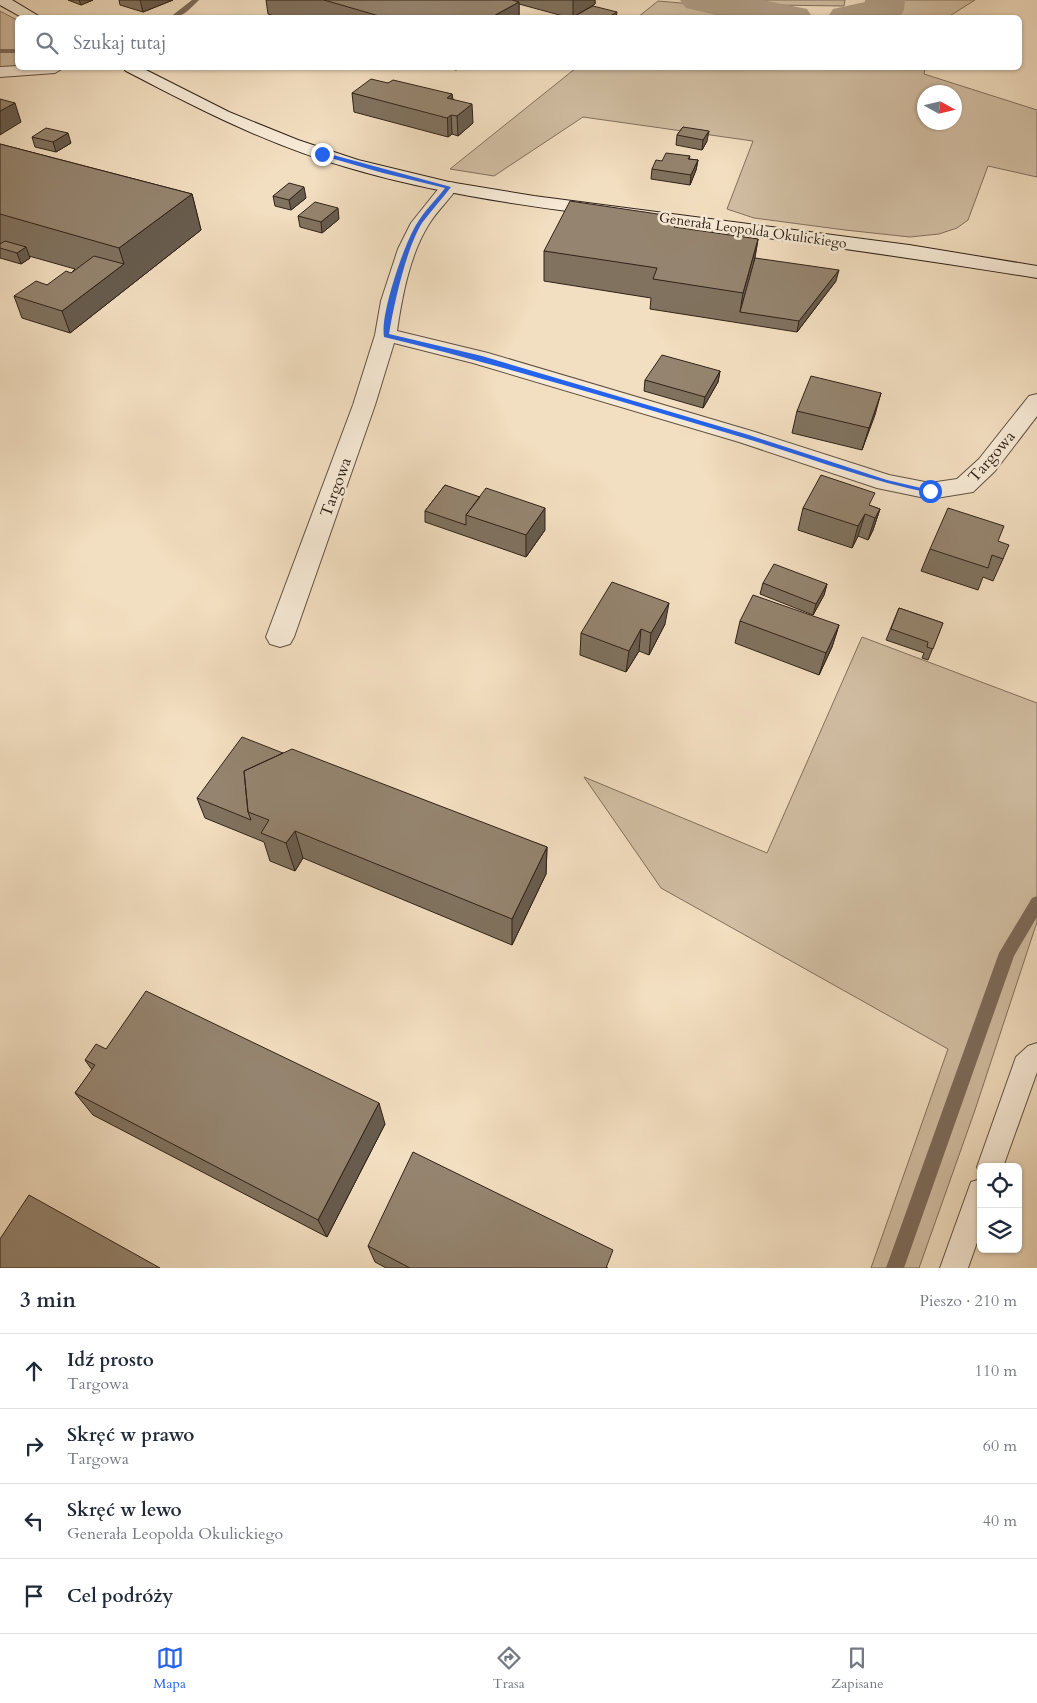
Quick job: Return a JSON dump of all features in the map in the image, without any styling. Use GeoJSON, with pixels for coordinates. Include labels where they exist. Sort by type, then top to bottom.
{"type":"FeatureCollection","features":[{"type":"Feature","properties":{"kind":"street"},"geometry":{"type":"LineString","coordinates":[[1,0],[28,15]]}},
{"type":"Feature","properties":{"kind":"street"},"geometry":{"type":"LineString","coordinates":[[0,72],[28,70]]}},
{"type":"Feature","properties":{"kind":"street","name":"Generała Leopolda Okulickiego"},"geometry":{"type":"LineString","coordinates":[[136,70],[223,115],[292,144],[353,164],[449,187],[534,201],[909,251],[1037,272]]}},
{"type":"Feature","properties":{"kind":"street","name":"Targowa"},"geometry":{"type":"LineString","coordinates":[[280,637],[364,405],[386,335],[391,301],[414,235],[420,223],[449,187]]}},
{"type":"Feature","properties":{"kind":"street","name":"Targowa"},"geometry":{"type":"LineString","coordinates":[[386,335],[488,360],[747,437],[886,482],[930,491],[964,486],[987,465],[1037,402]]}},
{"type":"Feature","properties":{"kind":"lane"},"geometry":{"type":"LineString","coordinates":[[991,1163],[1025,1066],[1037,1055]]}},
{"type":"Feature","properties":{"kind":"lane"},"geometry":{"type":"LineString","coordinates":[[954,1268],[977,1203]]}},
{"type":"Feature","properties":{"kind":"shaded area"},"geometry":{"type":"Polygon","coordinates":[[[749,0],[845,0],[844,6],[772,5],[749,0]]]}},
{"type":"Feature","properties":{"kind":"shaded area"},"geometry":{"type":"Polygon","coordinates":[[[900,0],[975,0],[951,15],[888,15],[900,10],[900,0]]]}},
{"type":"Feature","properties":{"kind":"shaded area"},"geometry":{"type":"Polygon","coordinates":[[[658,1],[681,3],[744,15],[640,15],[658,1]]]}},
{"type":"Feature","properties":{"kind":"shaded area"},"geometry":{"type":"Polygon","coordinates":[[[0,11],[15,19],[15,66],[0,68],[0,11]]]}},
{"type":"Feature","properties":{"kind":"shaded area"},"geometry":{"type":"Polygon","coordinates":[[[574,70],[925,70],[924,74],[959,85],[917,85],[917,130],[962,130],[962,86],[1037,110],[1037,177],[988,166],[968,220],[957,228],[939,234],[910,237],[754,218],[727,209],[753,141],[583,117],[494,176],[450,169],[574,70]]]}},
{"type":"Feature","properties":{"kind":"shaded area"},"geometry":{"type":"Polygon","coordinates":[[[862,637],[1037,703],[1037,922],[975,1110],[919,1268],[871,1268],[948,1049],[661,888],[584,777],[767,853],[862,637]]]}},
{"type":"Feature","properties":{"kind":"building"},"geometry":{"type":"Polygon","coordinates":[[[324,0],[512,0],[519,2],[495,15],[376,15],[324,0]]]}},
{"type":"Feature","properties":{"kind":"building"},"geometry":{"type":"Polygon","coordinates":[[[593,6],[617,12],[612,15],[577,15],[593,6]]]}},
{"type":"Feature","properties":{"kind":"building"},"geometry":{"type":"Polygon","coordinates":[[[371,79],[388,83],[393,80],[452,94],[447,98],[472,104],[457,116],[451,115],[447,118],[352,93],[371,79]]]}},
{"type":"Feature","properties":{"kind":"building"},"geometry":{"type":"Polygon","coordinates":[[[0,99],[15,103],[0,111],[0,99]]]}},
{"type":"Feature","properties":{"kind":"building"},"geometry":{"type":"Polygon","coordinates":[[[683,127],[709,131],[703,140],[677,135],[683,127]]]}},
{"type":"Feature","properties":{"kind":"building"},"geometry":{"type":"Polygon","coordinates":[[[46,128],[68,133],[53,142],[32,137],[46,128]]]}},
{"type":"Feature","properties":{"kind":"building"},"geometry":{"type":"Polygon","coordinates":[[[0,144],[192,194],[119,248],[0,214],[0,144]]]}},
{"type":"Feature","properties":{"kind":"building"},"geometry":{"type":"Polygon","coordinates":[[[666,153],[690,156],[688,159],[698,160],[691,175],[652,169],[656,160],[662,161],[666,153]]]}},
{"type":"Feature","properties":{"kind":"building"},"geometry":{"type":"Polygon","coordinates":[[[289,183],[304,187],[289,200],[273,196],[289,183]]]}},
{"type":"Feature","properties":{"kind":"building"},"geometry":{"type":"Polygon","coordinates":[[[570,201],[678,217],[674,227],[758,239],[743,293],[653,279],[657,268],[544,251],[570,201]]]}},
{"type":"Feature","properties":{"kind":"building"},"geometry":{"type":"Polygon","coordinates":[[[315,202],[338,208],[321,222],[298,216],[315,202]]]}},
{"type":"Feature","properties":{"kind":"building"},"geometry":{"type":"Polygon","coordinates":[[[5,241],[26,247],[17,253],[0,248],[0,244],[5,241]]]}},
{"type":"Feature","properties":{"kind":"building"},"geometry":{"type":"Polygon","coordinates":[[[94,256],[124,264],[62,311],[14,296],[36,281],[47,285],[66,271],[71,273],[94,256]]]}},
{"type":"Feature","properties":{"kind":"building"},"geometry":{"type":"Polygon","coordinates":[[[755,258],[839,270],[799,321],[740,312],[755,258]]]}},
{"type":"Feature","properties":{"kind":"building"},"geometry":{"type":"Polygon","coordinates":[[[662,355],[720,371],[705,397],[645,380],[662,355]]]}},
{"type":"Feature","properties":{"kind":"building"},"geometry":{"type":"Polygon","coordinates":[[[811,376],[881,393],[869,428],[797,411],[811,376]]]}},
{"type":"Feature","properties":{"kind":"building"},"geometry":{"type":"Polygon","coordinates":[[[821,475],[875,493],[869,505],[880,509],[875,518],[865,514],[858,526],[803,508],[821,475]]]}},
{"type":"Feature","properties":{"kind":"building"},"geometry":{"type":"Polygon","coordinates":[[[445,485],[480,497],[466,515],[466,525],[425,511],[445,485]]]}},
{"type":"Feature","properties":{"kind":"building"},"geometry":{"type":"Polygon","coordinates":[[[486,488],[545,508],[526,535],[466,515],[486,488]]]}},
{"type":"Feature","properties":{"kind":"building"},"geometry":{"type":"Polygon","coordinates":[[[948,508],[1004,526],[998,541],[1009,545],[1003,559],[992,555],[988,568],[930,549],[948,508]]]}},
{"type":"Feature","properties":{"kind":"building"},"geometry":{"type":"Polygon","coordinates":[[[774,564],[827,584],[816,604],[763,583],[774,564]]]}},
{"type":"Feature","properties":{"kind":"building"},"geometry":{"type":"Polygon","coordinates":[[[612,582],[669,603],[651,633],[641,629],[629,651],[581,633],[612,582]]]}},
{"type":"Feature","properties":{"kind":"building"},"geometry":{"type":"Polygon","coordinates":[[[753,595],[839,625],[826,653],[740,621],[753,595]]]}},
{"type":"Feature","properties":{"kind":"building"},"geometry":{"type":"Polygon","coordinates":[[[899,608],[943,623],[933,649],[927,647],[928,642],[891,629],[899,608]]]}},
{"type":"Feature","properties":{"kind":"building"},"geometry":{"type":"Polygon","coordinates":[[[242,737],[283,753],[244,771],[248,812],[251,820],[197,798],[242,737]]]}},
{"type":"Feature","properties":{"kind":"building"},"geometry":{"type":"Polygon","coordinates":[[[292,749],[547,847],[512,919],[295,831],[286,843],[261,833],[269,820],[248,812],[244,771],[292,749]]]}},
{"type":"Feature","properties":{"kind":"building"},"geometry":{"type":"Polygon","coordinates":[[[146,991],[379,1103],[318,1220],[75,1093],[95,1065],[85,1060],[96,1044],[106,1049],[146,991]]]}},
{"type":"Feature","properties":{"kind":"building"},"geometry":{"type":"Polygon","coordinates":[[[413,1152],[613,1250],[606,1268],[410,1268],[368,1246],[413,1152]]]}},
{"type":"Feature","properties":{"kind":"building"},"geometry":{"type":"Polygon","coordinates":[[[29,1195],[160,1268],[0,1268],[0,1239],[29,1195]]]}},
{"type":"Feature","properties":{"kind":"waterway"},"geometry":{"type":"LineString","coordinates":[[177,15],[196,0]]}},
{"type":"Feature","properties":{"kind":"waterway"},"geometry":{"type":"LineString","coordinates":[[700,0],[778,15]]}},
{"type":"Feature","properties":{"kind":"waterway"},"geometry":{"type":"LineString","coordinates":[[861,15],[884,10],[885,0]]}},
{"type":"Feature","properties":{"kind":"waterway"},"geometry":{"type":"LineString","coordinates":[[0,51],[15,51]]}},
{"type":"Feature","properties":{"kind":"waterway"},"geometry":{"type":"LineString","coordinates":[[895,1268],[1007,953],[1037,903]]}},
{"type":"Feature","properties":{"kind":"route"},"geometry":{"type":"LineString","coordinates":[[322,154],[353,164],[449,187],[420,223],[408,249],[391,301],[386,335],[480,358],[747,437],[886,482],[930,491]]}}]}
